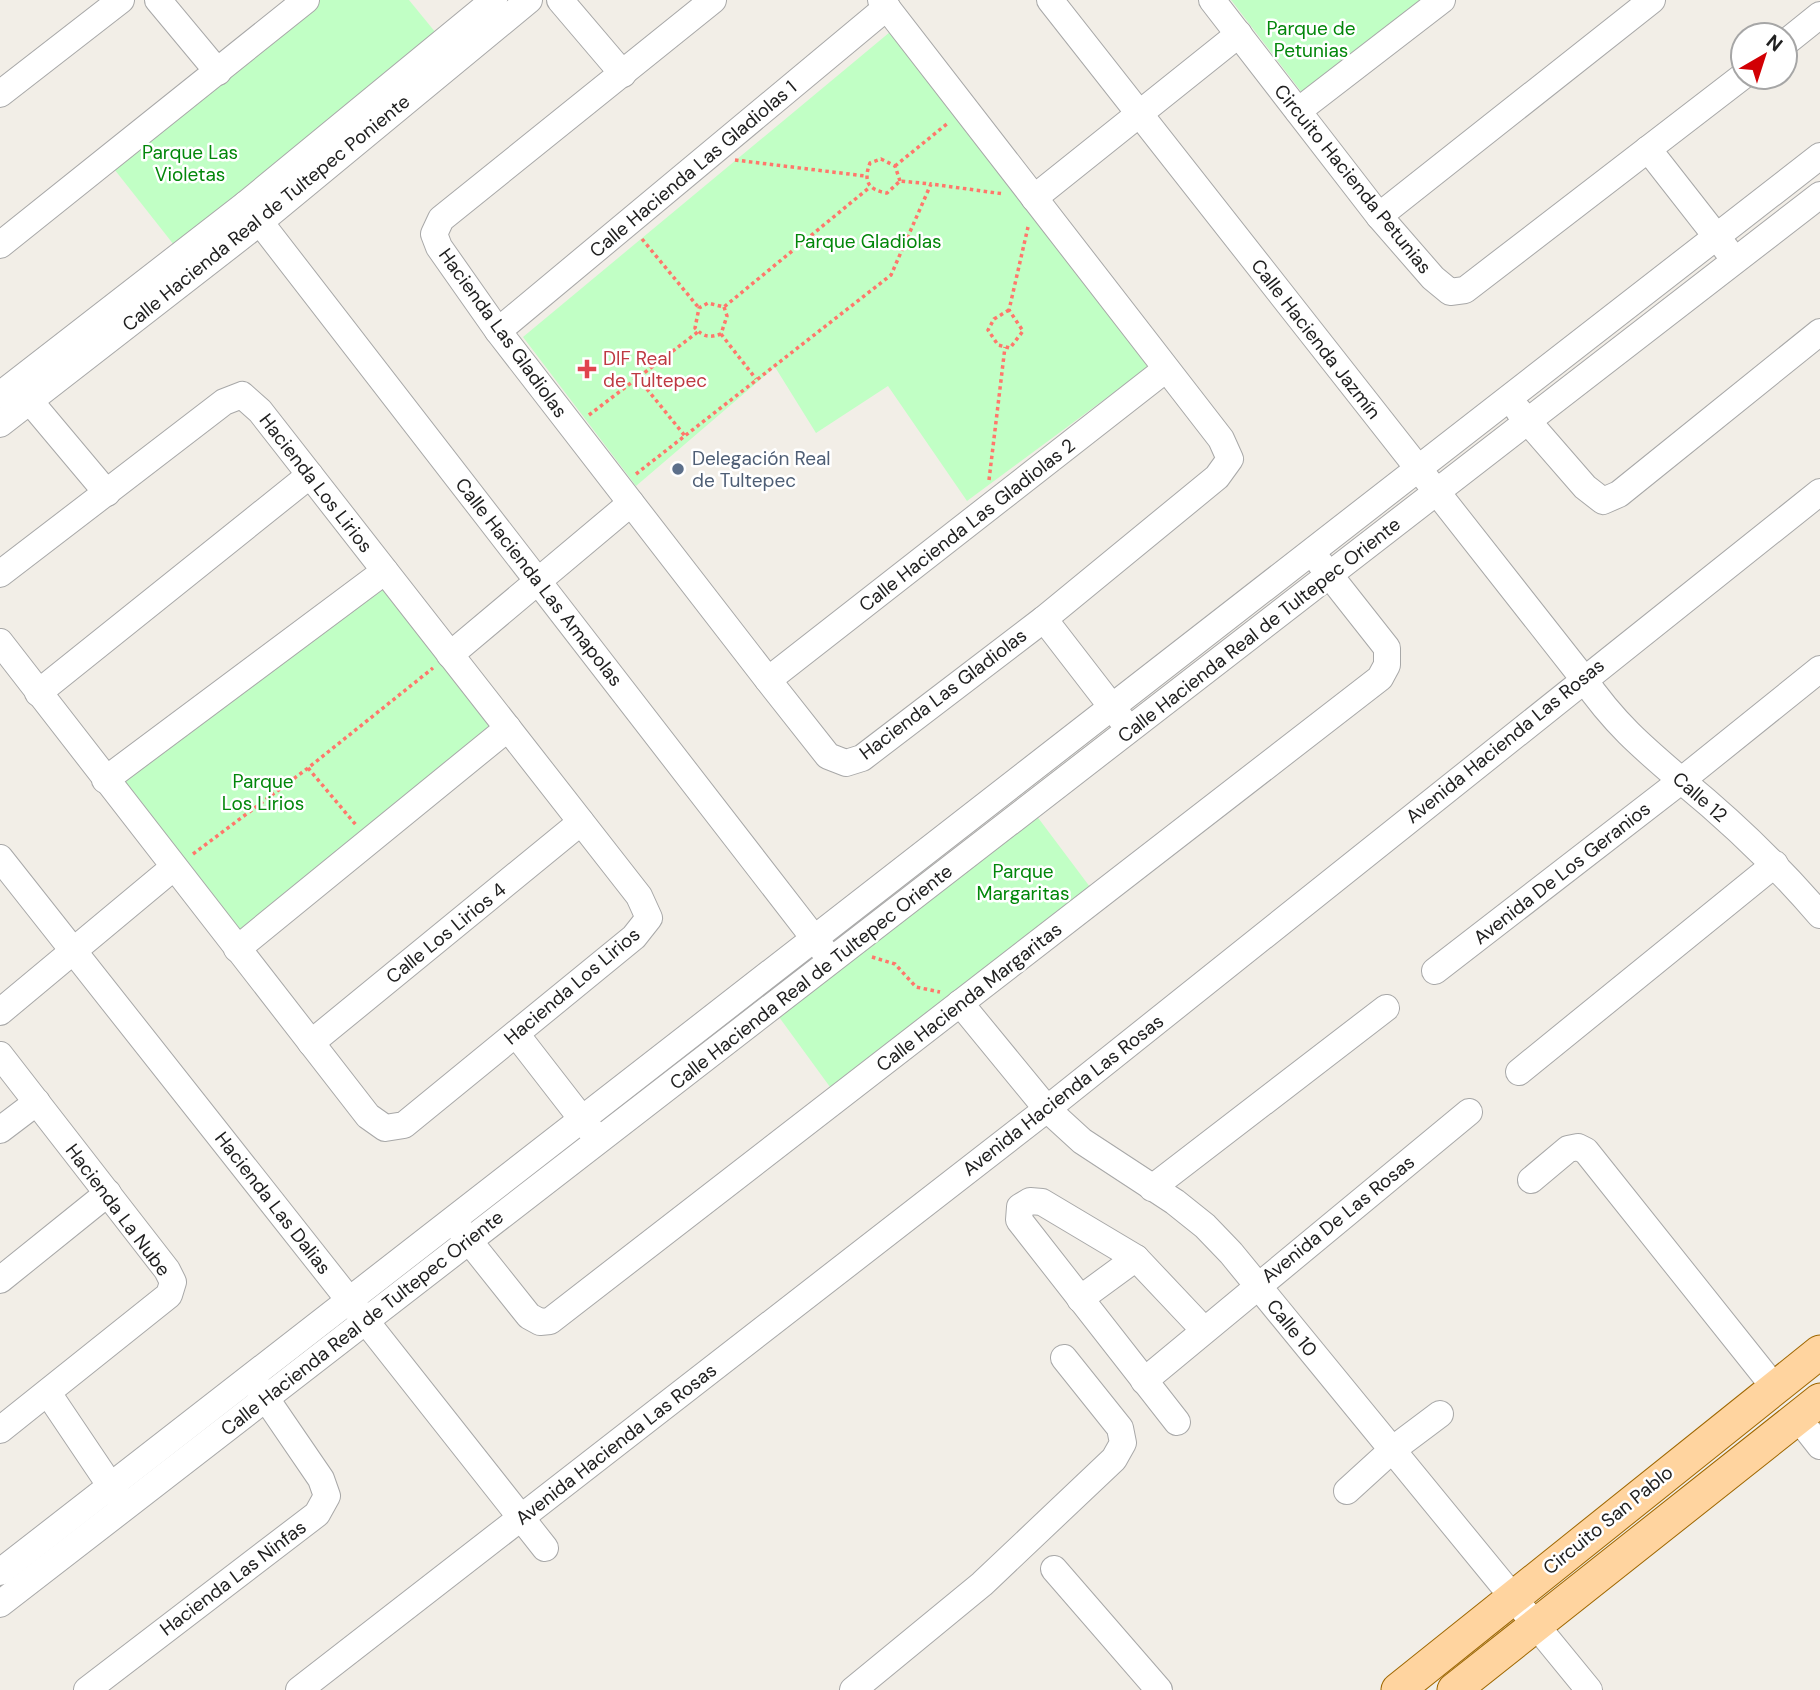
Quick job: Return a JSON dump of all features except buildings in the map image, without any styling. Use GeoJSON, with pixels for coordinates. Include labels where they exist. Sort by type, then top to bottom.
{"type":"FeatureCollection","features":[{"type":"Feature","properties":{"kind":"main road","name":"Circuito San Pablo"},"geometry":{"type":"LineString","coordinates":[[1398,1690],[1820,1352]]}},
{"type":"Feature","properties":{"kind":"main road","name":"Circuito San Pablo"},"geometry":{"type":"LineString","coordinates":[[1454,1690],[1809,1409]]}},
{"type":"Feature","properties":{"kind":"street"},"geometry":{"type":"LineString","coordinates":[[0,93],[121,0]]}},
{"type":"Feature","properties":{"kind":"street"},"geometry":{"type":"LineString","coordinates":[[158,0],[218,72]]}},
{"type":"Feature","properties":{"kind":"street"},"geometry":{"type":"LineString","coordinates":[[0,245],[306,0]]}},
{"type":"Feature","properties":{"kind":"street","name":"Calle Hacienda Real de Tultepec Poniente"},"geometry":{"type":"LineString","coordinates":[[253,213],[494,0]]}},
{"type":"Feature","properties":{"kind":"street","name":"Calle Hacienda Real de Tultepec Poniente"},"geometry":{"type":"LineString","coordinates":[[0,424],[15,393],[529,0]]}},
{"type":"Feature","properties":{"kind":"street"},"geometry":{"type":"LineString","coordinates":[[560,0],[623,74]]}},
{"type":"Feature","properties":{"kind":"street","name":"Hacienda Las Gladiolas"},"geometry":{"type":"LineString","coordinates":[[713,0],[441,219],[434,234],[439,247],[498,331],[768,680],[828,756],[846,764],[862,758],[1044,618],[1217,477],[1230,459],[1221,439],[884,4]]}},
{"type":"Feature","properties":{"kind":"street","name":"Calle Hacienda Jazmín"},"geometry":{"type":"LineString","coordinates":[[1050,0],[1583,678]]}},
{"type":"Feature","properties":{"kind":"street","name":"Circuito Hacienda Petunias"},"geometry":{"type":"LineString","coordinates":[[1212,0],[1380,216],[1433,278],[1450,292],[1465,290],[1729,87]]}},
{"type":"Feature","properties":{"kind":"street"},"geometry":{"type":"LineString","coordinates":[[1298,111],[1442,0]]}},
{"type":"Feature","properties":{"kind":"street"},"geometry":{"type":"LineString","coordinates":[[1380,216],[1652,0]]}},
{"type":"Feature","properties":{"kind":"street","name":"Calle Hacienda Las Gladiolas 1"},"geometry":{"type":"LineString","coordinates":[[498,331],[707,157],[884,4]]}},
{"type":"Feature","properties":{"kind":"street"},"geometry":{"type":"LineString","coordinates":[[1799,32],[1820,15]]}},
{"type":"Feature","properties":{"kind":"street"},"geometry":{"type":"LineString","coordinates":[[1034,198],[1239,34]]}},
{"type":"Feature","properties":{"kind":"street"},"geometry":{"type":"LineString","coordinates":[[1648,149],[1736,261]]}},
{"type":"Feature","properties":{"kind":"street"},"geometry":{"type":"LineString","coordinates":[[357,1311],[453,1220],[1820,156]]}},
{"type":"Feature","properties":{"kind":"street","name":"Calle Hacienda Real de Tultepec Oriente"},"geometry":{"type":"LineString","coordinates":[[0,1604],[118,1497],[258,1387],[357,1311],[469,1241],[1820,195]]}},
{"type":"Feature","properties":{"kind":"street","name":"Calle Hacienda Las Amapolas"},"geometry":{"type":"LineString","coordinates":[[253,213],[815,938],[839,955]]}},
{"type":"Feature","properties":{"kind":"street"},"geometry":{"type":"LineString","coordinates":[[1508,399],[1585,487],[1603,501],[1619,494],[1820,332]]}},
{"type":"Feature","properties":{"kind":"street","name":"Calle Hacienda Las Gladiolas 2"},"geometry":{"type":"LineString","coordinates":[[768,680],[1166,369]]}},
{"type":"Feature","properties":{"kind":"street"},"geometry":{"type":"LineString","coordinates":[[15,393],[107,493]]}},
{"type":"Feature","properties":{"kind":"street","name":"Hacienda Los Lirios"},"geometry":{"type":"LineString","coordinates":[[0,574],[224,402],[242,396],[260,411],[508,728],[639,897],[649,918],[634,937],[404,1125],[385,1128],[368,1116],[0,642]]}},
{"type":"Feature","properties":{"kind":"street"},"geometry":{"type":"LineString","coordinates":[[38,693],[310,475]]}},
{"type":"Feature","properties":{"kind":"street","name":"Avenida Hacienda Las Rosas"},"geometry":{"type":"LineString","coordinates":[[299,1690],[1048,1109],[1583,678],[1820,492]]}},
{"type":"Feature","properties":{"kind":"street"},"geometry":{"type":"LineString","coordinates":[[450,655],[539,582],[625,495]]}},
{"type":"Feature","properties":{"kind":"street","name":"Calle Hacienda Margaritas"},"geometry":{"type":"LineString","coordinates":[[453,1220],[529,1316],[540,1322],[550,1321],[1380,678],[1387,665],[1387,648],[1312,551]]}},
{"type":"Feature","properties":{"kind":"street"},"geometry":{"type":"LineString","coordinates":[[105,780],[385,571]]}},
{"type":"Feature","properties":{"kind":"street"},"geometry":{"type":"LineString","coordinates":[[1044,618],[1130,730]]}},
{"type":"Feature","properties":{"kind":"street","name":"Avenida De Los Geranios"},"geometry":{"type":"LineString","coordinates":[[1434,971],[1682,780],[1820,669]]}},
{"type":"Feature","properties":{"kind":"street","name":"Calle 12"},"geometry":{"type":"LineString","coordinates":[[1583,678],[1608,715],[1644,751],[1682,780],[1775,864],[1820,915]]}},
{"type":"Feature","properties":{"kind":"street"},"geometry":{"type":"LineString","coordinates":[[237,949],[508,728]]}},
{"type":"Feature","properties":{"kind":"street","name":"Calle Los Lirios 4"},"geometry":{"type":"LineString","coordinates":[[311,1043],[581,822]]}},
{"type":"Feature","properties":{"kind":"street","name":"Hacienda Las Dalias"},"geometry":{"type":"LineString","coordinates":[[0,858],[545,1548]]}},
{"type":"Feature","properties":{"kind":"street"},"geometry":{"type":"LineString","coordinates":[[1518,1072],[1775,864]]}},
{"type":"Feature","properties":{"kind":"street"},"geometry":{"type":"LineString","coordinates":[[0,1012],[174,867]]}},
{"type":"Feature","properties":{"kind":"street","name":"Calle 10"},"geometry":{"type":"LineString","coordinates":[[960,1003],[1048,1109],[1091,1148],[1205,1226],[1258,1285],[1589,1690]]}},
{"type":"Feature","properties":{"kind":"street"},"geometry":{"type":"LineString","coordinates":[[1152,1188],[1386,1008]]}},
{"type":"Feature","properties":{"kind":"street"},"geometry":{"type":"LineString","coordinates":[[516,1034],[599,1140]]}},
{"type":"Feature","properties":{"kind":"street","name":"Hacienda La Nube"},"geometry":{"type":"LineString","coordinates":[[0,1055],[167,1270],[173,1282],[169,1295],[0,1430]]}},
{"type":"Feature","properties":{"kind":"street"},"geometry":{"type":"LineString","coordinates":[[0,1130],[37,1102]]}},
{"type":"Feature","properties":{"kind":"street","name":"Avenida De Las Rosas"},"geometry":{"type":"LineString","coordinates":[[1144,1381],[1469,1112]]}},
{"type":"Feature","properties":{"kind":"street"},"geometry":{"type":"LineString","coordinates":[[1531,1180],[1569,1149],[1578,1147],[1586,1151],[1774,1388]]}},
{"type":"Feature","properties":{"kind":"street"},"geometry":{"type":"LineString","coordinates":[[0,1280],[108,1194]]}},
{"type":"Feature","properties":{"kind":"street"},"geometry":{"type":"LineString","coordinates":[[1177,1422],[1019,1220],[1018,1213],[1030,1201],[1042,1202],[1136,1258],[1203,1330]]}},
{"type":"Feature","properties":{"kind":"street"},"geometry":{"type":"LineString","coordinates":[[1080,1299],[1136,1258]]}},
{"type":"Feature","properties":{"kind":"street"},"geometry":{"type":"LineString","coordinates":[[853,1690],[982,1584],[1114,1459],[1123,1443],[1119,1428],[1064,1358]]}},
{"type":"Feature","properties":{"kind":"street","name":"Hacienda Las Ninfas"},"geometry":{"type":"LineString","coordinates":[[88,1690],[317,1514],[327,1496],[321,1479],[258,1387]]}},
{"type":"Feature","properties":{"kind":"street"},"geometry":{"type":"LineString","coordinates":[[0,1572],[118,1497],[48,1393]]}},
{"type":"Feature","properties":{"kind":"street"},"geometry":{"type":"LineString","coordinates":[[1809,1409],[1820,1446]]}},
{"type":"Feature","properties":{"kind":"street"},"geometry":{"type":"LineString","coordinates":[[1348,1491],[1392,1450],[1440,1414]]}},
{"type":"Feature","properties":{"kind":"street"},"geometry":{"type":"LineString","coordinates":[[1054,1569],[1159,1690]]}},
{"type":"Feature","properties":{"kind":"path"},"geometry":{"type":"LineString","coordinates":[[895,166],[965,109]]}},
{"type":"Feature","properties":{"kind":"path"},"geometry":{"type":"LineString","coordinates":[[707,157],[865,176]]}},
{"type":"Feature","properties":{"kind":"path"},"geometry":{"type":"LineString","coordinates":[[900,181],[895,166],[881,159],[870,163],[865,176],[870,187],[887,193],[900,181],[1034,198],[1009,310],[1023,331],[1010,348],[998,345],[988,330],[994,318],[1009,310]]}},
{"type":"Feature","properties":{"kind":"path"},"geometry":{"type":"LineString","coordinates":[[625,495],[685,436],[891,275],[931,184]]}},
{"type":"Feature","properties":{"kind":"path"},"geometry":{"type":"LineString","coordinates":[[724,307],[870,187]]}},
{"type":"Feature","properties":{"kind":"path"},"geometry":{"type":"LineString","coordinates":[[629,223],[699,308]]}},
{"type":"Feature","properties":{"kind":"path"},"geometry":{"type":"LineString","coordinates":[[721,334],[710,338],[699,331],[694,320],[699,308],[708,303],[724,307]]}},
{"type":"Feature","properties":{"kind":"path"},"geometry":{"type":"LineString","coordinates":[[721,334],[727,316],[724,307]]}},
{"type":"Feature","properties":{"kind":"path"},"geometry":{"type":"LineString","coordinates":[[573,428],[699,331]]}},
{"type":"Feature","properties":{"kind":"path"},"geometry":{"type":"LineString","coordinates":[[721,334],[756,379]]}},
{"type":"Feature","properties":{"kind":"path"},"geometry":{"type":"LineString","coordinates":[[995,502],[988,476],[1005,347]]}},
{"type":"Feature","properties":{"kind":"path"},"geometry":{"type":"LineString","coordinates":[[638,378],[685,436]]}},
{"type":"Feature","properties":{"kind":"path"},"geometry":{"type":"LineString","coordinates":[[174,867],[309,768],[450,655]]}},
{"type":"Feature","properties":{"kind":"path"},"geometry":{"type":"LineString","coordinates":[[309,768],[370,841]]}},
{"type":"Feature","properties":{"kind":"path"},"geometry":{"type":"LineString","coordinates":[[839,955],[895,964],[916,987],[956,996],[960,1003]]}},
{"type":"Feature","properties":{"kind":"green space","name":"Parque Las Violetas"},"geometry":{"type":"Polygon","coordinates":[[[309,0],[409,0],[436,33],[174,245],[107,160],[309,0]]]}},
{"type":"Feature","properties":{"kind":"green space","name":"Parque de Petunias"},"geometry":{"type":"Polygon","coordinates":[[[1231,0],[1425,0],[1303,94],[1231,0]]]}},
{"type":"Feature","properties":{"kind":"green space","name":"Parque Gladiolas"},"geometry":{"type":"Polygon","coordinates":[[[890,32],[1151,365],[967,501],[888,386],[816,433],[775,367],[636,486],[523,337],[890,32]]]}},
{"type":"Feature","properties":{"kind":"green space","name":"Parque Los Lirios"},"geometry":{"type":"Polygon","coordinates":[[[383,578],[503,729],[238,939],[116,780],[383,578]]]}},
{"type":"Feature","properties":{"kind":"green space","name":"Parque Margaritas"},"geometry":{"type":"Polygon","coordinates":[[[1036,815],[1090,887],[830,1087],[779,1017],[1036,815]]]}},
{"type":"Feature","properties":{"kind":"place","name":"DIF Real de Tultepec"},"geometry":{"type":"Point","coordinates":[587,369]}},
{"type":"Feature","properties":{"kind":"place","name":"Delegación Real de Tultepec"},"geometry":{"type":"Point","coordinates":[678,469]}}]}
